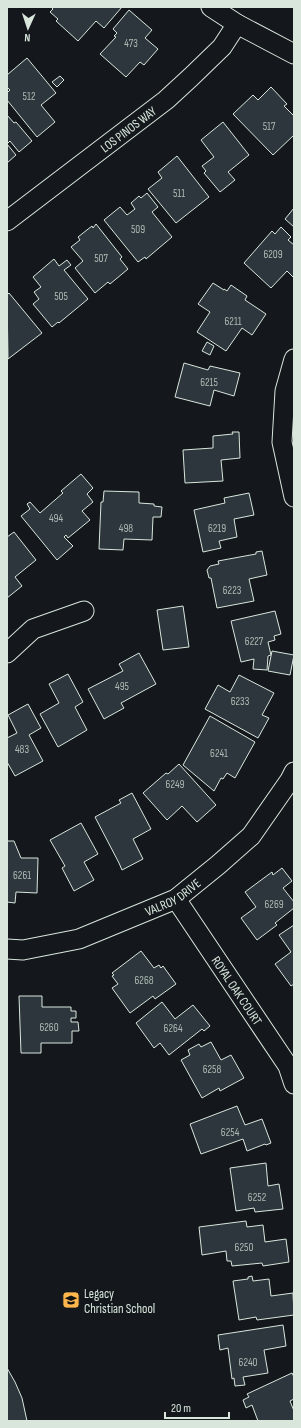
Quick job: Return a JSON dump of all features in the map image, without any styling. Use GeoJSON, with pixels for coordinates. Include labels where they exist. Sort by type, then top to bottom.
{"type":"FeatureCollection","features":[{"type":"Feature","properties":{"kind":"street"},"geometry":{"type":"LineString","coordinates":[[211,7],[237,24],[294,54]]}},
{"type":"Feature","properties":{"kind":"street","name":"LOS PINOS WAY"},"geometry":{"type":"LineString","coordinates":[[7,221],[166,100],[191,78],[222,47],[237,24]]}},
{"type":"Feature","properties":{"kind":"street"},"geometry":{"type":"LineString","coordinates":[[294,359],[284,391],[282,442],[294,497]]}},
{"type":"Feature","properties":{"kind":"street"},"geometry":{"type":"LineString","coordinates":[[7,654],[33,629],[84,611]]}},
{"type":"Feature","properties":{"kind":"street","name":"VALROY DRIVE"},"geometry":{"type":"LineString","coordinates":[[7,949],[23,950],[79,939],[176,898],[218,865],[251,836],[294,772]]}},
{"type":"Feature","properties":{"kind":"street","name":"ROYAL OAK COURT"},"geometry":{"type":"LineString","coordinates":[[176,898],[288,1066],[294,1084]]}},
{"type":"Feature","properties":{"kind":"building"},"geometry":{"type":"Polygon","coordinates":[[[51,7],[122,7],[104,28],[96,21],[78,41],[56,21],[58,19],[50,12],[53,9],[51,7]]]}},
{"type":"Feature","properties":{"kind":"building"},"geometry":{"type":"Polygon","coordinates":[[[129,10],[152,30],[145,38],[158,49],[144,65],[140,62],[126,77],[100,54],[116,37],[114,36],[117,33],[113,29],[129,10]]]}},
{"type":"Feature","properties":{"kind":"building"},"geometry":{"type":"Polygon","coordinates":[[[27,58],[56,93],[41,105],[55,122],[37,137],[7,100],[7,93],[10,90],[7,87],[7,75],[27,58]]]}},
{"type":"Feature","properties":{"kind":"building"},"geometry":{"type":"Polygon","coordinates":[[[60,76],[64,80],[57,87],[52,82],[60,76]]]}},
{"type":"Feature","properties":{"kind":"building"},"geometry":{"type":"Polygon","coordinates":[[[271,87],[287,104],[284,106],[294,116],[294,135],[273,155],[233,114],[253,95],[258,100],[271,87]]]}},
{"type":"Feature","properties":{"kind":"building"},"geometry":{"type":"Polygon","coordinates":[[[7,115],[14,123],[16,122],[32,141],[19,152],[10,141],[7,144],[7,115]]]}},
{"type":"Feature","properties":{"kind":"building"},"geometry":{"type":"Polygon","coordinates":[[[223,122],[249,155],[228,172],[235,180],[220,192],[204,173],[206,171],[202,166],[214,157],[201,140],[223,122]]]}},
{"type":"Feature","properties":{"kind":"building"},"geometry":{"type":"Polygon","coordinates":[[[7,144],[16,155],[7,163],[7,144]]]}},
{"type":"Feature","properties":{"kind":"building"},"geometry":{"type":"Polygon","coordinates":[[[177,156],[209,197],[176,223],[148,189],[162,178],[158,172],[177,156]]]}},
{"type":"Feature","properties":{"kind":"building"},"geometry":{"type":"Polygon","coordinates":[[[147,193],[158,207],[152,212],[172,237],[146,259],[145,257],[138,262],[104,220],[120,207],[127,215],[135,209],[131,203],[139,196],[141,198],[147,193]]]}},
{"type":"Feature","properties":{"kind":"building"},"geometry":{"type":"Polygon","coordinates":[[[294,208],[294,227],[285,219],[294,208]]]}},
{"type":"Feature","properties":{"kind":"building"},"geometry":{"type":"Polygon","coordinates":[[[96,224],[122,257],[120,259],[128,269],[110,284],[108,282],[95,293],[75,268],[83,261],[71,247],[80,240],[78,237],[92,226],[93,228],[96,224]]]}},
{"type":"Feature","properties":{"kind":"building"},"geometry":{"type":"Polygon","coordinates":[[[281,227],[291,237],[288,240],[294,245],[294,275],[293,277],[287,271],[271,288],[244,263],[272,231],[275,234],[281,227]]]}},
{"type":"Feature","properties":{"kind":"building"},"geometry":{"type":"Polygon","coordinates":[[[54,259],[59,266],[67,260],[71,265],[64,270],[88,299],[52,327],[33,304],[39,299],[34,292],[41,287],[33,277],[54,259]]]}},
{"type":"Feature","properties":{"kind":"building"},"geometry":{"type":"Polygon","coordinates":[[[213,283],[227,291],[231,285],[247,296],[245,300],[266,314],[252,335],[242,328],[226,351],[197,332],[210,312],[198,304],[213,283]]]}},
{"type":"Feature","properties":{"kind":"building"},"geometry":{"type":"Polygon","coordinates":[[[9,293],[42,333],[8,359],[7,295],[9,293]]]}},
{"type":"Feature","properties":{"kind":"building"},"geometry":{"type":"Polygon","coordinates":[[[207,342],[214,346],[210,355],[202,351],[207,342]]]}},
{"type":"Feature","properties":{"kind":"building"},"geometry":{"type":"Polygon","coordinates":[[[184,363],[208,370],[210,366],[240,373],[234,396],[214,390],[210,406],[175,397],[184,363]]]}},
{"type":"Feature","properties":{"kind":"building"},"geometry":{"type":"Polygon","coordinates":[[[232,432],[239,432],[240,458],[221,460],[223,481],[185,483],[183,450],[213,448],[213,436],[233,434],[232,432]]]}},
{"type":"Feature","properties":{"kind":"building"},"geometry":{"type":"Polygon","coordinates":[[[81,474],[93,488],[87,494],[93,502],[82,511],[90,520],[68,538],[66,535],[64,537],[73,546],[57,560],[21,516],[30,509],[27,504],[30,502],[40,513],[63,493],[61,491],[81,474]]]}},
{"type":"Feature","properties":{"kind":"building"},"geometry":{"type":"Polygon","coordinates":[[[104,491],[139,492],[139,503],[154,504],[154,506],[162,507],[161,517],[153,517],[152,540],[124,539],[123,550],[99,549],[101,502],[103,502],[104,491]]]}},
{"type":"Feature","properties":{"kind":"building"},"geometry":{"type":"Polygon","coordinates":[[[249,493],[254,515],[234,519],[237,537],[219,541],[221,548],[203,552],[194,510],[225,503],[224,498],[249,493]]]}},
{"type":"Feature","properties":{"kind":"building"},"geometry":{"type":"Polygon","coordinates":[[[14,532],[36,560],[15,577],[22,586],[7,598],[7,537],[14,532]]]}},
{"type":"Feature","properties":{"kind":"building"},"geometry":{"type":"Polygon","coordinates":[[[262,551],[267,575],[249,579],[254,601],[217,608],[211,578],[209,578],[207,570],[210,566],[219,564],[218,561],[256,554],[256,552],[262,551]]]}},
{"type":"Feature","properties":{"kind":"building"},"geometry":{"type":"Polygon","coordinates":[[[183,606],[189,647],[163,650],[157,610],[183,606]]]}},
{"type":"Feature","properties":{"kind":"building"},"geometry":{"type":"Polygon","coordinates":[[[275,611],[281,634],[274,636],[275,640],[268,642],[271,655],[268,656],[267,670],[253,669],[254,659],[241,662],[231,621],[275,611]]]}},
{"type":"Feature","properties":{"kind":"building"},"geometry":{"type":"Polygon","coordinates":[[[272,651],[294,655],[290,675],[268,671],[272,651]]]}},
{"type":"Feature","properties":{"kind":"building"},"geometry":{"type":"Polygon","coordinates":[[[139,653],[156,684],[121,703],[124,708],[104,719],[88,689],[123,671],[119,664],[139,653]]]}},
{"type":"Feature","properties":{"kind":"building"},"geometry":{"type":"Polygon","coordinates":[[[68,674],[83,702],[75,707],[87,730],[58,747],[40,714],[59,703],[49,684],[68,674]]]}},
{"type":"Feature","properties":{"kind":"building"},"geometry":{"type":"Polygon","coordinates":[[[239,675],[274,693],[262,715],[269,718],[258,738],[205,709],[218,685],[230,692],[239,675]]]}},
{"type":"Feature","properties":{"kind":"building"},"geometry":{"type":"Polygon","coordinates":[[[28,704],[41,728],[29,735],[43,761],[15,776],[7,762],[7,738],[17,733],[8,715],[28,704]]]}},
{"type":"Feature","properties":{"kind":"building"},"geometry":{"type":"Polygon","coordinates":[[[210,716],[255,742],[235,778],[227,773],[223,779],[221,778],[214,791],[183,765],[210,716]]]}},
{"type":"Feature","properties":{"kind":"building"},"geometry":{"type":"Polygon","coordinates":[[[179,764],[216,805],[197,822],[182,806],[167,820],[143,793],[179,764]]]}},
{"type":"Feature","properties":{"kind":"building"},"geometry":{"type":"Polygon","coordinates":[[[132,793],[151,829],[133,839],[143,859],[122,870],[95,817],[121,803],[119,800],[132,793]]]}},
{"type":"Feature","properties":{"kind":"building"},"geometry":{"type":"Polygon","coordinates":[[[81,823],[98,854],[84,862],[94,880],[74,891],[62,868],[65,866],[50,840],[81,823]]]}},
{"type":"Feature","properties":{"kind":"building"},"geometry":{"type":"Polygon","coordinates":[[[7,841],[14,841],[21,858],[38,858],[37,893],[16,892],[15,903],[7,902],[7,841]]]}},
{"type":"Feature","properties":{"kind":"building"},"geometry":{"type":"Polygon","coordinates":[[[282,868],[292,881],[283,888],[294,902],[294,908],[275,923],[277,925],[257,940],[241,918],[256,907],[245,892],[272,872],[273,875],[282,868]]]}},
{"type":"Feature","properties":{"kind":"building"},"geometry":{"type":"Polygon","coordinates":[[[294,925],[294,984],[291,986],[275,964],[291,952],[279,935],[294,925]]]}},
{"type":"Feature","properties":{"kind":"building"},"geometry":{"type":"Polygon","coordinates":[[[141,951],[154,968],[159,965],[161,968],[163,966],[176,984],[155,999],[153,996],[130,1013],[112,988],[118,984],[112,976],[114,975],[112,973],[141,951]]]}},
{"type":"Feature","properties":{"kind":"building"},"geometry":{"type":"Polygon","coordinates":[[[19,996],[42,996],[42,1007],[71,1007],[71,1011],[76,1011],[76,1018],[71,1018],[71,1022],[78,1022],[79,1031],[72,1031],[72,1043],[41,1043],[41,1053],[21,1053],[19,996]]]}},
{"type":"Feature","properties":{"kind":"building"},"geometry":{"type":"Polygon","coordinates":[[[162,1002],[175,1019],[193,1005],[210,1026],[204,1031],[202,1029],[169,1055],[160,1043],[154,1048],[136,1023],[162,1002]]]}},
{"type":"Feature","properties":{"kind":"building"},"geometry":{"type":"Polygon","coordinates":[[[211,1042],[221,1060],[231,1055],[244,1078],[220,1091],[219,1088],[202,1098],[181,1060],[190,1055],[188,1050],[199,1044],[201,1047],[211,1042]]]}},
{"type":"Feature","properties":{"kind":"building"},"geometry":{"type":"Polygon","coordinates":[[[237,1106],[245,1125],[262,1119],[271,1143],[247,1151],[243,1139],[201,1154],[190,1124],[237,1106]]]}},
{"type":"Feature","properties":{"kind":"building"},"geometry":{"type":"Polygon","coordinates":[[[266,1163],[268,1186],[279,1184],[283,1209],[255,1212],[254,1208],[236,1211],[230,1168],[266,1163]]]}},
{"type":"Feature","properties":{"kind":"building"},"geometry":{"type":"Polygon","coordinates":[[[246,1221],[247,1227],[263,1225],[265,1242],[286,1239],[289,1262],[263,1266],[262,1263],[232,1266],[231,1261],[227,1261],[226,1251],[202,1255],[199,1227],[246,1221]]]}},
{"type":"Feature","properties":{"kind":"building"},"geometry":{"type":"Polygon","coordinates":[[[252,1276],[253,1281],[269,1279],[271,1296],[293,1293],[294,1315],[257,1320],[256,1317],[239,1320],[233,1281],[248,1279],[248,1277],[252,1276]]]}},
{"type":"Feature","properties":{"kind":"building"},"geometry":{"type":"Polygon","coordinates":[[[283,1325],[286,1346],[264,1350],[268,1373],[243,1377],[245,1385],[235,1386],[234,1378],[232,1379],[228,1348],[220,1350],[218,1335],[283,1325]]]}},
{"type":"Feature","properties":{"kind":"building"},"geometry":{"type":"Polygon","coordinates":[[[7,1368],[22,1398],[27,1421],[7,1421],[7,1368]]]}},
{"type":"Feature","properties":{"kind":"building"},"geometry":{"type":"Polygon","coordinates":[[[292,1373],[294,1377],[294,1399],[290,1401],[294,1411],[294,1421],[258,1421],[252,1405],[246,1408],[243,1400],[249,1397],[247,1394],[292,1373]]]}},
{"type":"Feature","properties":{"kind":"place","name":"Legacy Christian School"},"geometry":{"type":"Point","coordinates":[71,1300]}}]}
